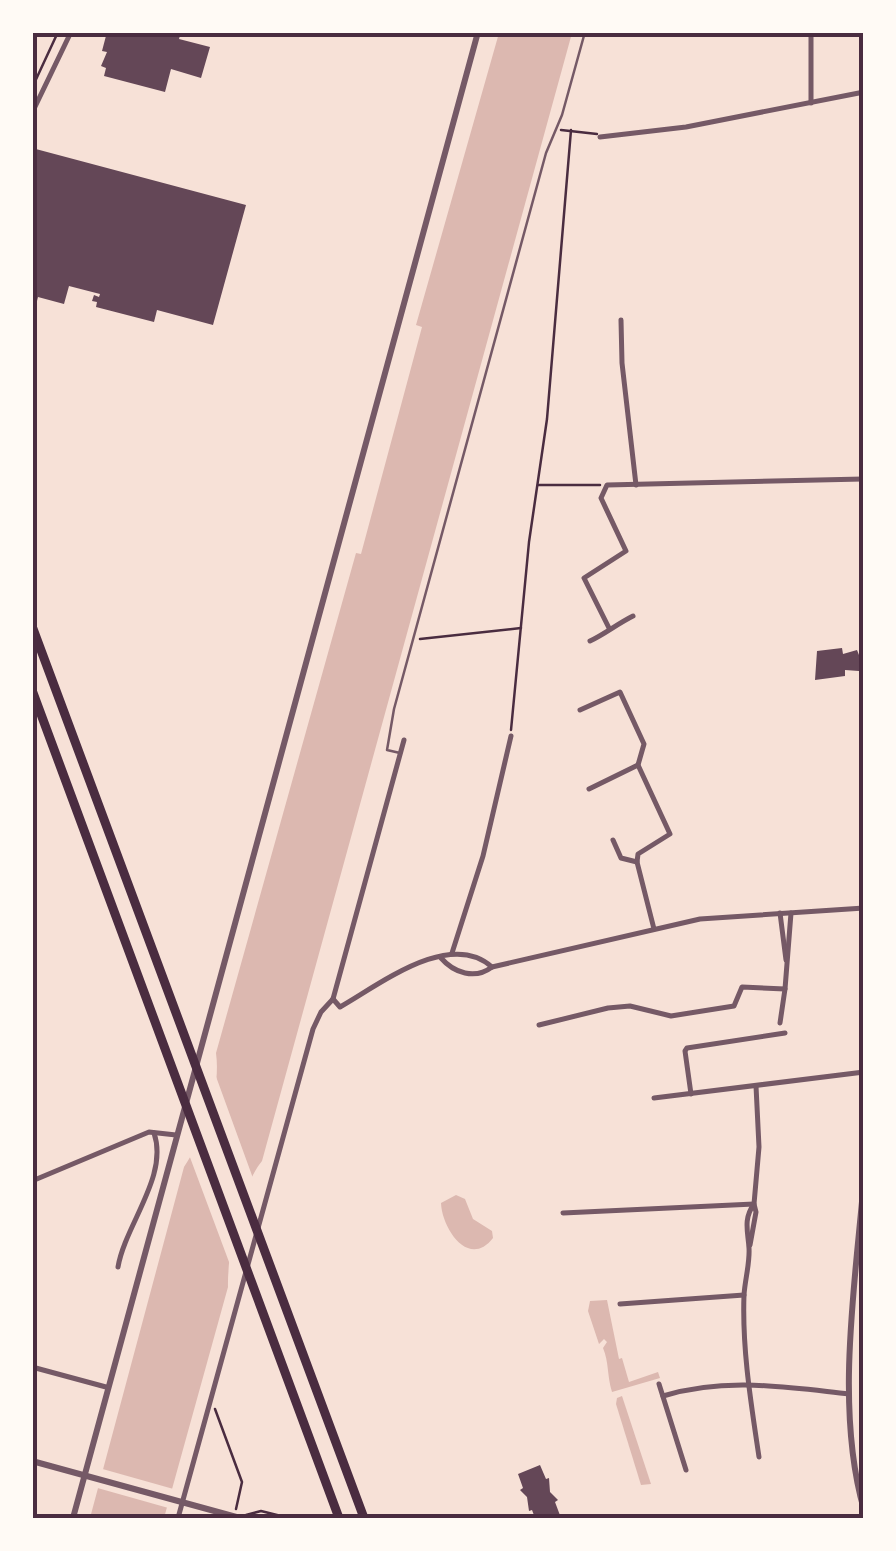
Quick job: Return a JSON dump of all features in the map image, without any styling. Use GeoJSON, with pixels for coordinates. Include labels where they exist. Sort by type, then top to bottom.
{"type":"FeatureCollection","features":[{"type":"Feature","properties":{"kind":"highway"},"geometry":{"type":"LineString","coordinates":[[32,626],[364,1518]]}},
{"type":"Feature","properties":{"kind":"highway"},"geometry":{"type":"LineString","coordinates":[[32,690],[339,1518]]}},
{"type":"Feature","properties":{"kind":"street"},"geometry":{"type":"LineString","coordinates":[[32,114],[71,32]]}},
{"type":"Feature","properties":{"kind":"street"},"geometry":{"type":"LineString","coordinates":[[73,1518],[478,32]]}},
{"type":"Feature","properties":{"kind":"street"},"geometry":{"type":"LineString","coordinates":[[811,32],[811,103]]}},
{"type":"Feature","properties":{"kind":"street"},"geometry":{"type":"LineString","coordinates":[[600,138],[686,127],[862,92]]}},
{"type":"Feature","properties":{"kind":"street"},"geometry":{"type":"LineString","coordinates":[[621,320],[636,484]]}},
{"type":"Feature","properties":{"kind":"street"},"geometry":{"type":"LineString","coordinates":[[608,628],[584,578],[626,551],[601,498],[606,486],[863,474]]}},
{"type":"Feature","properties":{"kind":"street"},"geometry":{"type":"LineString","coordinates":[[590,641],[632,616]]}},
{"type":"Feature","properties":{"kind":"street"},"geometry":{"type":"LineString","coordinates":[[580,710],[631,687]]}},
{"type":"Feature","properties":{"kind":"street"},"geometry":{"type":"LineString","coordinates":[[620,692],[644,744],[638,765],[670,834],[638,854],[636,862],[654,929]]}},
{"type":"Feature","properties":{"kind":"street"},"geometry":{"type":"LineString","coordinates":[[452,954],[483,856],[510,736]]}},
{"type":"Feature","properties":{"kind":"street"},"geometry":{"type":"LineString","coordinates":[[178,1518],[313,1029],[333,999],[404,740]]}},
{"type":"Feature","properties":{"kind":"street"},"geometry":{"type":"LineString","coordinates":[[589,789],[638,765]]}},
{"type":"Feature","properties":{"kind":"street"},"geometry":{"type":"LineString","coordinates":[[613,840],[620,858],[636,862]]}},
{"type":"Feature","properties":{"kind":"street"},"geometry":{"type":"LineString","coordinates":[[441,958],[454,970],[474,974],[700,919],[864,908]]}},
{"type":"Feature","properties":{"kind":"street"},"geometry":{"type":"LineString","coordinates":[[780,913],[788,974]]}},
{"type":"Feature","properties":{"kind":"street"},"geometry":{"type":"LineString","coordinates":[[780,1022],[788,974],[790,913]]}},
{"type":"Feature","properties":{"kind":"street"},"geometry":{"type":"LineString","coordinates":[[333,999],[340,1007],[419,962],[452,954],[480,960],[492,968]]}},
{"type":"Feature","properties":{"kind":"street"},"geometry":{"type":"LineString","coordinates":[[474,974],[480,960]]}},
{"type":"Feature","properties":{"kind":"street"},"geometry":{"type":"LineString","coordinates":[[539,1025],[619,1007],[672,1016],[725,1010],[734,1006],[742,987],[785,989]]}},
{"type":"Feature","properties":{"kind":"street"},"geometry":{"type":"LineString","coordinates":[[691,1094],[684,1051],[688,1048],[785,1033]]}},
{"type":"Feature","properties":{"kind":"street"},"geometry":{"type":"LineString","coordinates":[[654,1098],[864,1072]]}},
{"type":"Feature","properties":{"kind":"street"},"geometry":{"type":"LineString","coordinates":[[756,1086],[760,1147],[754,1204],[748,1212],[744,1295],[748,1384],[760,1457]]}},
{"type":"Feature","properties":{"kind":"street"},"geometry":{"type":"LineString","coordinates":[[32,1181],[149,1132],[176,1134]]}},
{"type":"Feature","properties":{"kind":"street"},"geometry":{"type":"LineString","coordinates":[[118,1267],[153,1172],[157,1138],[154,1132]]}},
{"type":"Feature","properties":{"kind":"street"},"geometry":{"type":"LineString","coordinates":[[864,1180],[849,1394],[853,1440],[850,1456],[864,1510]]}},
{"type":"Feature","properties":{"kind":"street"},"geometry":{"type":"LineString","coordinates":[[563,1213],[754,1204]]}},
{"type":"Feature","properties":{"kind":"street"},"geometry":{"type":"LineString","coordinates":[[620,1304],[744,1295]]}},
{"type":"Feature","properties":{"kind":"street"},"geometry":{"type":"LineString","coordinates":[[32,1366],[106,1386]]}},
{"type":"Feature","properties":{"kind":"street"},"geometry":{"type":"LineString","coordinates":[[659,1384],[686,1470]]}},
{"type":"Feature","properties":{"kind":"street"},"geometry":{"type":"LineString","coordinates":[[663,1396],[698,1385],[748,1384],[849,1394]]}},
{"type":"Feature","properties":{"kind":"street"},"geometry":{"type":"LineString","coordinates":[[32,1461],[240,1518]]}},
{"type":"Feature","properties":{"kind":"lane"},"geometry":{"type":"LineString","coordinates":[[400,753],[387,750],[394,709],[546,153],[562,116],[585,32]]}},
{"type":"Feature","properties":{"kind":"path"},"geometry":{"type":"LineString","coordinates":[[32,88],[58,32]]}},
{"type":"Feature","properties":{"kind":"path"},"geometry":{"type":"LineString","coordinates":[[564,128],[596,133],[600,138]]}},
{"type":"Feature","properties":{"kind":"path"},"geometry":{"type":"LineString","coordinates":[[510,736],[536,485],[547,419],[571,130]]}},
{"type":"Feature","properties":{"kind":"path"},"geometry":{"type":"LineString","coordinates":[[536,485],[606,486]]}},
{"type":"Feature","properties":{"kind":"path"},"geometry":{"type":"LineString","coordinates":[[413,639],[523,627]]}},
{"type":"Feature","properties":{"kind":"path"},"geometry":{"type":"LineString","coordinates":[[210,1405],[217,1412],[242,1482],[236,1511],[246,1515],[260,1511],[289,1518]]}},
{"type":"Feature","properties":{"kind":"shaded area"},"geometry":{"type":"Polygon","coordinates":[[[499,33],[572,33],[262,1161],[254,1172],[237,1221],[228,1287],[164,1518],[90,1518],[184,1167],[210,1112],[216,1053],[356,553],[361,554],[422,327],[416,325],[499,33]]]}},
{"type":"Feature","properties":{"kind":"shaded area"},"geometry":{"type":"Polygon","coordinates":[[[456,1195],[465,1199],[473,1219],[492,1231],[493,1238],[484,1246],[466,1247],[446,1224],[441,1203],[456,1195]]]}},
{"type":"Feature","properties":{"kind":"shaded area"},"geometry":{"type":"Polygon","coordinates":[[[607,1300],[619,1359],[622,1358],[629,1382],[658,1372],[660,1378],[612,1392],[603,1348],[607,1342],[604,1339],[599,1344],[588,1311],[590,1301],[607,1300]]]}},
{"type":"Feature","properties":{"kind":"shaded area"},"geometry":{"type":"Polygon","coordinates":[[[622,1396],[651,1484],[641,1485],[616,1404],[622,1396]]]}},
{"type":"Feature","properties":{"kind":"pier"},"geometry":{"type":"Polygon","coordinates":[[[214,1071],[254,1181],[232,1270],[188,1152],[214,1071]]]}},
{"type":"Feature","properties":{"kind":"pier"},"geometry":{"type":"Polygon","coordinates":[[[99,1468],[177,1490],[172,1509],[94,1487],[99,1468]]]}},
{"type":"Feature","properties":{"kind":"building"},"geometry":{"type":"Polygon","coordinates":[[[107,32],[181,32],[179,39],[210,47],[201,78],[171,69],[165,92],[104,76],[106,68],[101,66],[107,52],[102,51],[107,32]]]}},
{"type":"Feature","properties":{"kind":"building"},"geometry":{"type":"Polygon","coordinates":[[[32,148],[246,205],[213,325],[157,310],[154,322],[96,307],[97,302],[92,301],[94,295],[100,294],[69,286],[64,304],[38,297],[37,301],[32,300],[32,148]]]}},
{"type":"Feature","properties":{"kind":"building"},"geometry":{"type":"Polygon","coordinates":[[[842,648],[843,654],[857,650],[864,655],[859,671],[845,670],[845,676],[815,680],[817,651],[842,648]]]}},
{"type":"Feature","properties":{"kind":"building"},"geometry":{"type":"Polygon","coordinates":[[[540,1465],[546,1479],[549,1478],[550,1492],[558,1500],[555,1502],[561,1518],[535,1518],[520,1490],[523,1488],[518,1474],[540,1465]]]}}]}
